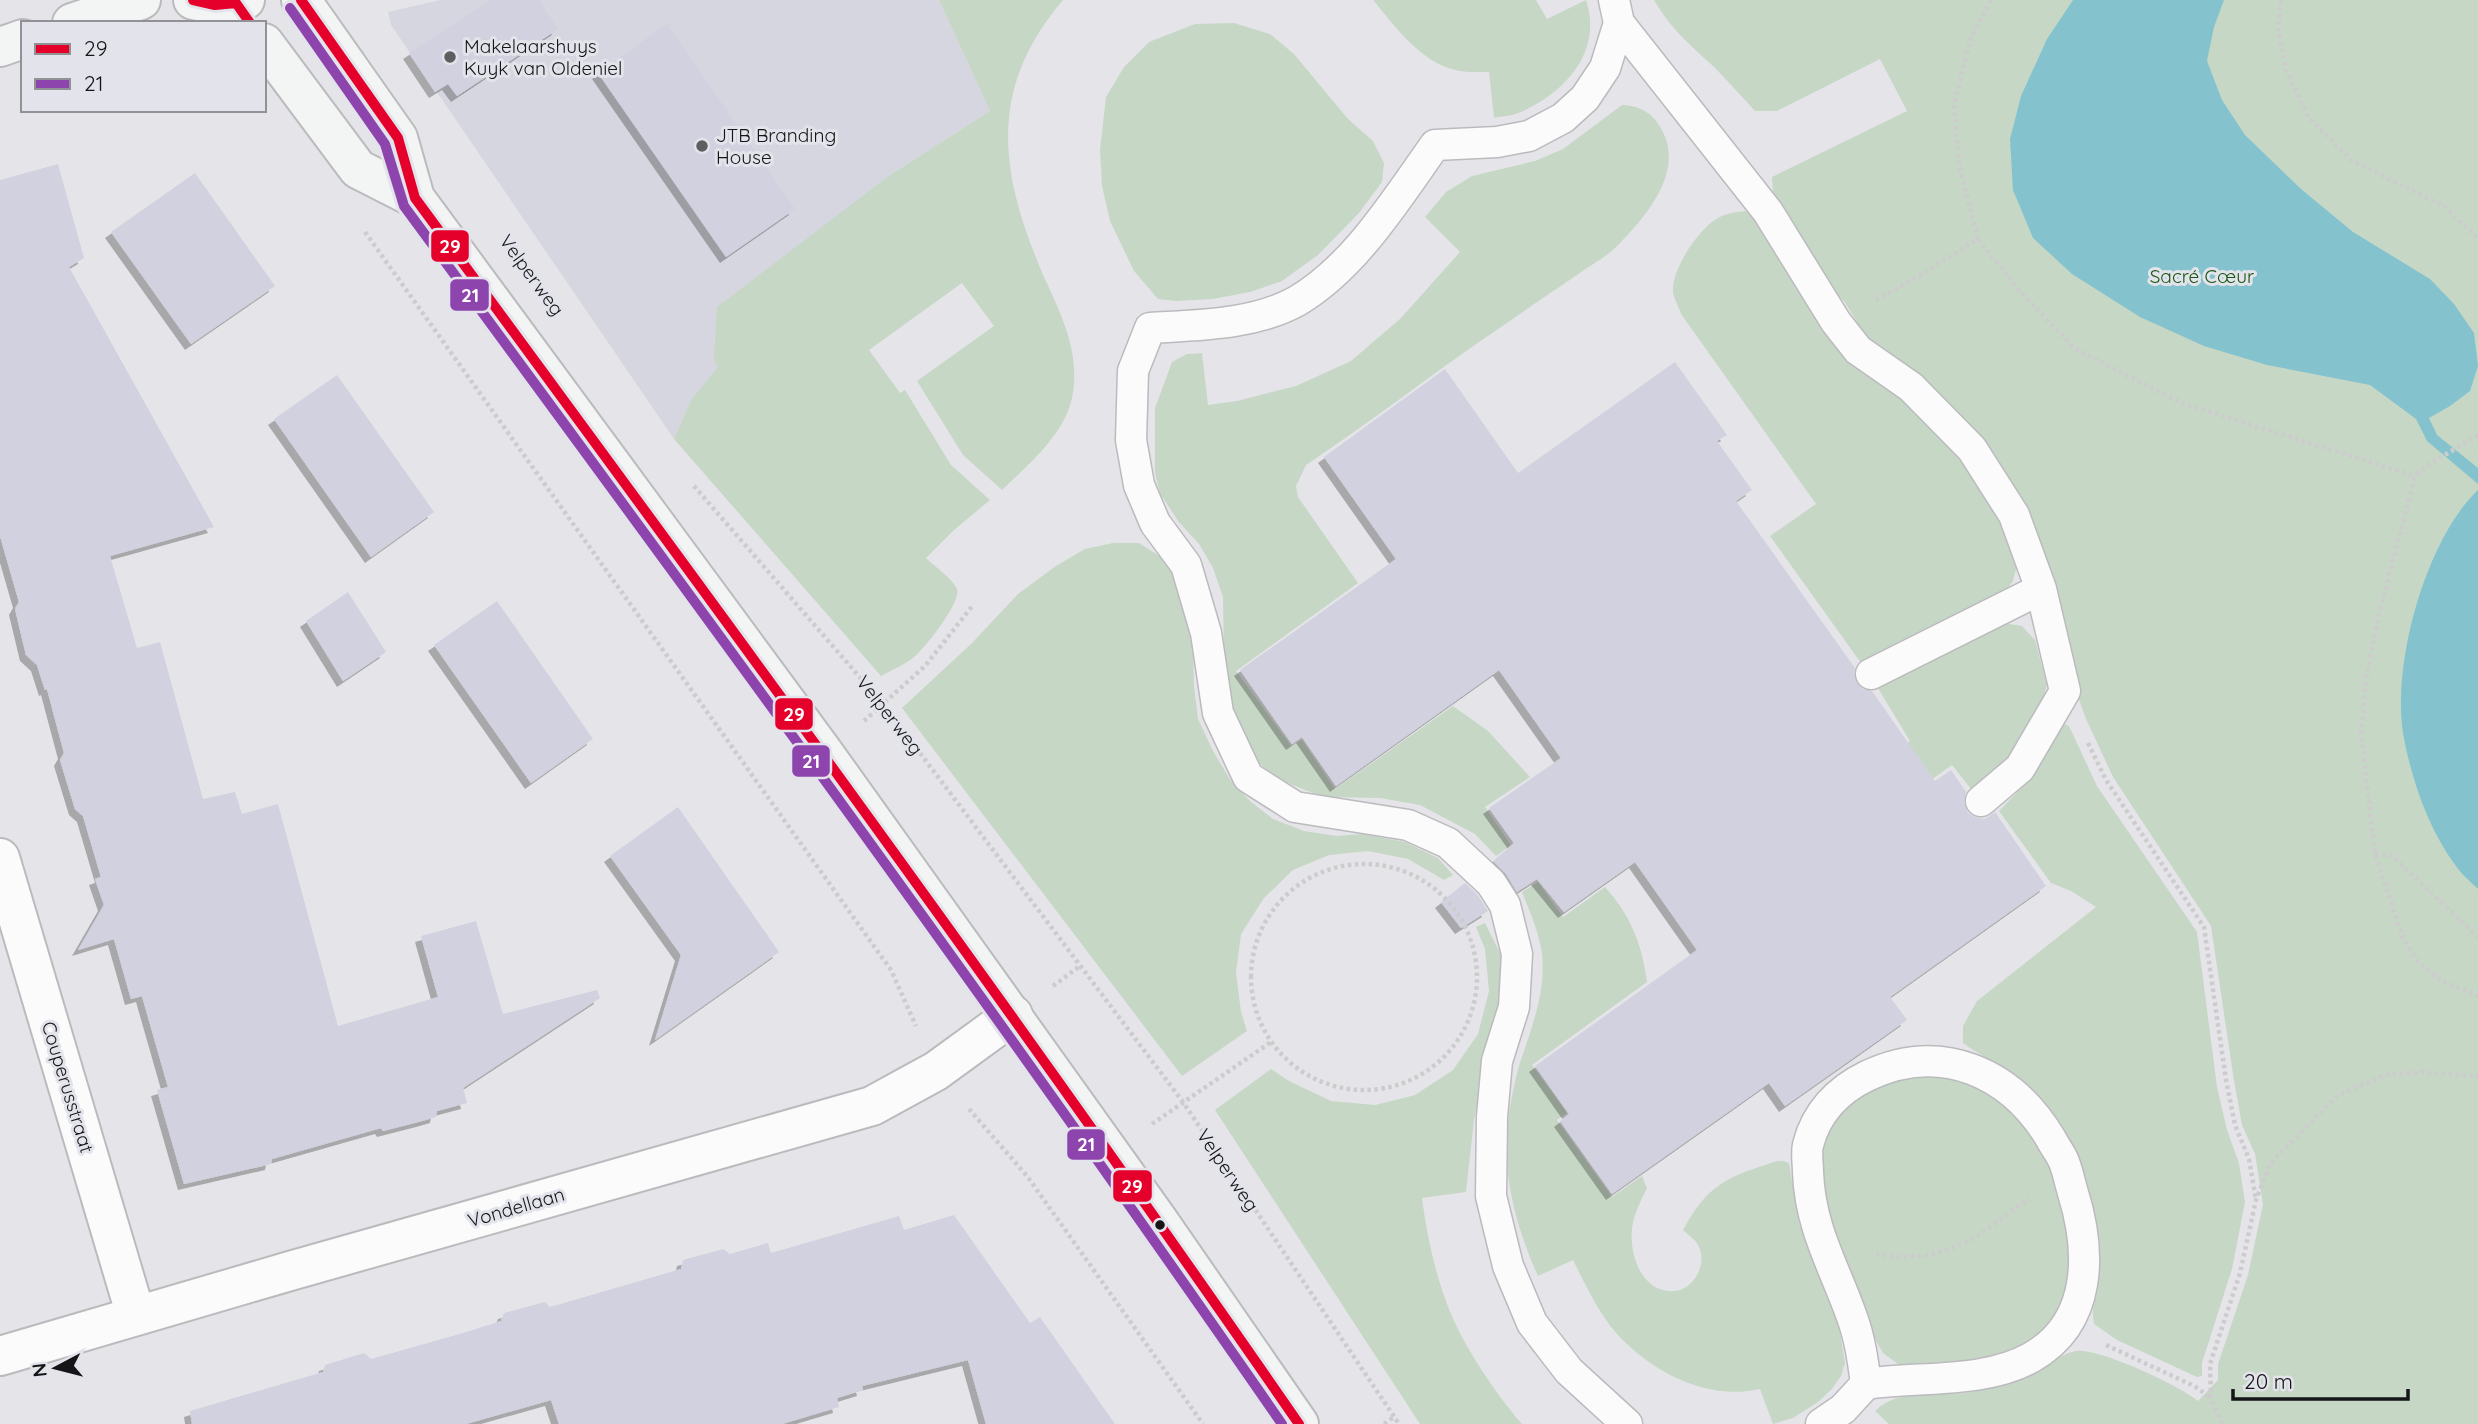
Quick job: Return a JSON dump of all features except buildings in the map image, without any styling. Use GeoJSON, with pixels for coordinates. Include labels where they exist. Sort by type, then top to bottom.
{"type":"FeatureCollection","features":[{"type":"Feature","properties":{"kind":"main road"},"geometry":{"type":"LineString","coordinates":[[78,21],[141,0]]}},
{"type":"Feature","properties":{"kind":"main road"},"geometry":{"type":"LineString","coordinates":[[193,0],[244,9]]}},
{"type":"Feature","properties":{"kind":"main road"},"geometry":{"type":"LineString","coordinates":[[301,0],[398,138],[415,198],[821,749],[1013,1015],[1299,1424]]}},
{"type":"Feature","properties":{"kind":"main road"},"geometry":{"type":"LineString","coordinates":[[0,47],[21,40]]}},
{"type":"Feature","properties":{"kind":"main road"},"geometry":{"type":"LineString","coordinates":[[266,46],[358,169],[415,198]]}},
{"type":"Feature","properties":{"kind":"street","name":"Couperusstraat"},"geometry":{"type":"LineString","coordinates":[[0,858],[136,1316]]}},
{"type":"Feature","properties":{"kind":"street","name":"Vondellaan"},"geometry":{"type":"LineString","coordinates":[[0,1356],[872,1107],[936,1071],[1013,1015]]}},
{"type":"Feature","properties":{"kind":"lane"},"geometry":{"type":"LineString","coordinates":[[1617,12],[1768,212],[1836,322],[1858,349],[1910,387],[1972,449],[2014,515],[2041,589],[2065,691],[2020,768],[1981,801]]}},
{"type":"Feature","properties":{"kind":"lane"},"geometry":{"type":"LineString","coordinates":[[1617,12],[1605,68],[1585,98],[1563,118],[1530,136],[1497,142],[1435,145],[1373,230],[1333,274],[1297,301],[1262,314],[1216,324],[1150,328],[1133,371],[1131,440],[1139,485],[1155,523],[1186,565],[1206,633],[1218,713],[1248,778],[1295,807],[1408,825],[1448,843],[1491,883],[1505,905],[1517,954],[1514,1007],[1497,1061],[1492,1117],[1491,1196],[1508,1266],[1532,1323],[1569,1371],[1627,1424]]}},
{"type":"Feature","properties":{"kind":"lane"},"geometry":{"type":"LineString","coordinates":[[1871,674],[2041,589]]}},
{"type":"Feature","properties":{"kind":"lane"},"geometry":{"type":"LineString","coordinates":[[1821,1424],[1843,1409],[1866,1384],[1964,1376],[2004,1368],[2032,1357],[2066,1326],[2081,1295],[2085,1272],[2080,1215],[2063,1161],[2040,1121],[2014,1092],[1985,1073],[1956,1064],[1928,1062],[1885,1067],[1846,1086],[1821,1113],[1808,1147],[1809,1188],[1814,1219],[1853,1319],[1862,1352],[1866,1384]]}},
{"type":"Feature","properties":{"kind":"path"},"geometry":{"type":"LineString","coordinates":[[1991,0],[1971,38],[1954,105],[1959,164],[1978,239],[2018,289],[2074,348],[2181,402],[2415,476]]}},
{"type":"Feature","properties":{"kind":"path"},"geometry":{"type":"LineString","coordinates":[[2281,0],[2278,29],[2286,70],[2308,117],[2351,160],[2445,206],[2478,239]]}},
{"type":"Feature","properties":{"kind":"path"},"geometry":{"type":"LineString","coordinates":[[358,222],[891,970],[936,1071],[1027,1176],[1203,1424]]}},
{"type":"Feature","properties":{"kind":"path"},"geometry":{"type":"LineString","coordinates":[[1836,322],[1978,239]]}},
{"type":"Feature","properties":{"kind":"path"},"geometry":{"type":"LineString","coordinates":[[2476,437],[2415,476],[2379,614],[2367,674],[2361,732],[2375,854],[2402,936],[2417,960],[2440,981],[2478,996]]}},
{"type":"Feature","properties":{"kind":"path","name":"Velperweg"},"geometry":{"type":"LineString","coordinates":[[688,479],[883,704],[1183,1102],[1399,1424]]}},
{"type":"Feature","properties":{"kind":"path"},"geometry":{"type":"LineString","coordinates":[[821,749],[866,720],[925,666],[973,605]]}},
{"type":"Feature","properties":{"kind":"path"},"geometry":{"type":"LineString","coordinates":[[2065,691],[2106,780],[2204,927],[2235,1125],[2249,1159],[2256,1200]]}},
{"type":"Feature","properties":{"kind":"path"},"geometry":{"type":"LineString","coordinates":[[2375,854],[2392,856],[2478,937]]}},
{"type":"Feature","properties":{"kind":"path"},"geometry":{"type":"LineString","coordinates":[[1369,863],[1404,870],[1435,888],[1459,914],[1475,951],[1477,990],[1466,1027],[1443,1059],[1410,1082],[1372,1091],[1333,1087],[1298,1070],[1271,1042],[1255,1009],[1251,973],[1257,938],[1275,907],[1301,882],[1333,868],[1369,863]]}},
{"type":"Feature","properties":{"kind":"path"},"geometry":{"type":"LineString","coordinates":[[1148,1126],[1271,1042]]}},
{"type":"Feature","properties":{"kind":"path"},"geometry":{"type":"LineString","coordinates":[[2222,1424],[2211,1398],[2210,1364],[2240,1273],[2256,1200],[2270,1164],[2337,1096],[2385,1075],[2422,1072],[2478,1076]]}},
{"type":"Feature","properties":{"kind":"path"},"geometry":{"type":"LineString","coordinates":[[2024,1188],[2027,1200]]}},
{"type":"Feature","properties":{"kind":"path"},"geometry":{"type":"LineString","coordinates":[[1838,1280],[1878,1253],[1895,1257],[1925,1256],[1946,1250],[1972,1240],[2027,1200],[2043,1194],[2072,1190]]}},
{"type":"Feature","properties":{"kind":"path"},"geometry":{"type":"LineString","coordinates":[[1873,1243],[1878,1253]]}},
{"type":"Feature","properties":{"kind":"path"},"geometry":{"type":"LineString","coordinates":[[2066,1326],[2194,1385],[2211,1398]]}},
{"type":"Feature","properties":{"kind":"path"},"geometry":{"type":"LineString","coordinates":[[1384,1424],[1394,1417]]}},
{"type":"Feature","properties":{"kind":"shaded area"},"geometry":{"type":"Polygon","coordinates":[[[440,0],[939,0],[990,111],[890,175],[691,400],[674,439],[391,25],[388,12],[440,0]]]}},
{"type":"Feature","properties":{"kind":"green space"},"geometry":{"type":"Polygon","coordinates":[[[939,0],[1063,0],[1038,34],[1021,67],[1012,100],[1008,134],[1010,168],[1018,203],[1029,240],[1068,336],[1074,382],[1068,412],[1053,437],[1002,490],[963,455],[917,381],[994,326],[962,283],[869,350],[900,393],[905,390],[951,465],[990,500],[926,558],[955,585],[957,595],[954,603],[934,635],[914,657],[881,676],[674,439],[691,400],[718,367],[714,360],[717,307],[890,175],[990,111],[939,0]]]}},
{"type":"Feature","properties":{"kind":"green space"},"geometry":{"type":"Polygon","coordinates":[[[1373,0],[1536,0],[1547,19],[1586,0],[1590,19],[1589,36],[1585,53],[1577,68],[1553,93],[1518,113],[1494,118],[1489,72],[1456,70],[1428,58],[1398,30],[1373,0]]]}},
{"type":"Feature","properties":{"kind":"green space","name":"Sacré Cœur"},"geometry":{"type":"Polygon","coordinates":[[[1654,0],[2478,0],[2478,1424],[1889,1424],[1875,1411],[1896,1398],[1921,1394],[1959,1394],[2009,1384],[2076,1351],[2087,1351],[2119,1361],[2175,1386],[2198,1401],[2218,1380],[2218,1364],[2248,1275],[2263,1204],[2255,1154],[2242,1125],[2211,926],[2113,777],[2086,719],[2067,666],[2023,509],[1863,343],[1854,324],[1857,322],[1844,301],[1830,288],[1774,206],[1772,177],[1907,111],[1880,59],[1777,111],[1755,111],[1681,36],[1654,0]]]}},
{"type":"Feature","properties":{"kind":"green space"},"geometry":{"type":"Polygon","coordinates":[[[1234,23],[1270,34],[1294,54],[1348,119],[1373,141],[1384,163],[1382,182],[1359,213],[1318,255],[1282,281],[1250,292],[1213,299],[1158,299],[1134,271],[1110,221],[1102,186],[1100,150],[1106,97],[1124,67],[1149,42],[1195,24],[1234,23]]]}},
{"type":"Feature","properties":{"kind":"green space"},"geometry":{"type":"Polygon","coordinates":[[[1622,105],[1641,109],[1656,120],[1668,148],[1665,179],[1649,209],[1607,255],[1306,465],[1296,486],[1298,497],[1358,583],[1236,671],[1291,746],[1302,740],[1335,789],[1453,706],[1488,731],[1530,777],[1485,807],[1511,845],[1496,856],[1475,834],[1420,805],[1380,798],[1323,797],[1280,780],[1260,764],[1243,739],[1229,706],[1224,663],[1223,597],[1213,568],[1199,544],[1178,521],[1160,493],[1155,473],[1155,408],[1172,362],[1187,354],[1202,353],[1208,405],[1237,401],[1296,386],[1351,361],[1401,318],[1460,252],[1425,217],[1446,192],[1472,176],[1535,161],[1563,149],[1622,105]]]}},
{"type":"Feature","properties":{"kind":"green space"},"geometry":{"type":"Polygon","coordinates":[[[1746,211],[1756,222],[1825,328],[1905,396],[1967,457],[2004,516],[2018,561],[2013,581],[2003,595],[1990,605],[1861,663],[1770,536],[1816,504],[1681,314],[1673,292],[1681,262],[1703,231],[1721,216],[1746,211]]]}},
{"type":"Feature","properties":{"kind":"green space"},"geometry":{"type":"Polygon","coordinates":[[[1113,543],[1139,543],[1161,557],[1175,573],[1193,642],[1198,719],[1231,781],[1251,802],[1273,819],[1304,831],[1337,836],[1362,834],[1405,842],[1438,858],[1453,875],[1444,880],[1408,859],[1368,851],[1329,855],[1293,870],[1264,898],[1241,934],[1236,973],[1241,1012],[1247,1031],[1182,1076],[902,708],[972,643],[1018,594],[1085,549],[1113,543]]]}},
{"type":"Feature","properties":{"kind":"green space"},"geometry":{"type":"Polygon","coordinates":[[[2003,623],[2022,626],[2035,640],[2047,685],[2040,710],[2011,759],[1971,789],[1952,765],[1849,839],[1823,803],[1910,741],[1876,685],[2003,623]]]}},
{"type":"Feature","properties":{"kind":"green space"},"geometry":{"type":"Polygon","coordinates":[[[2061,723],[2069,726],[2097,786],[2197,932],[2217,1087],[2227,1130],[2239,1163],[2245,1202],[2232,1269],[2202,1363],[2202,1376],[2197,1377],[2117,1340],[2094,1324],[2093,1303],[2099,1240],[2091,1195],[2075,1152],[2051,1113],[2021,1080],[1963,1043],[1963,1026],[1977,1001],[2096,907],[2071,891],[2051,883],[1999,811],[2027,782],[2053,730],[2061,723]]]}},
{"type":"Feature","properties":{"kind":"green space"},"geometry":{"type":"Polygon","coordinates":[[[1538,882],[1563,917],[1605,887],[1634,931],[1642,955],[1647,982],[1532,1065],[1567,1113],[1557,1120],[1612,1197],[1642,1176],[1647,1188],[1634,1218],[1632,1239],[1636,1261],[1646,1280],[1664,1290],[1675,1291],[1688,1285],[1698,1274],[1701,1252],[1697,1243],[1683,1230],[1706,1196],[1724,1182],[1747,1171],[1776,1162],[1789,1163],[1799,1223],[1839,1326],[1845,1363],[1841,1376],[1832,1389],[1793,1418],[1773,1424],[1760,1389],[1740,1392],[1701,1387],[1683,1381],[1648,1361],[1611,1327],[1573,1260],[1538,1276],[1513,1205],[1506,1149],[1515,1083],[1534,1019],[1542,980],[1541,945],[1522,892],[1538,882]]]}},
{"type":"Feature","properties":{"kind":"green space"},"geometry":{"type":"Polygon","coordinates":[[[1485,923],[1501,955],[1502,1002],[1486,1057],[1474,1120],[1466,1192],[1422,1198],[1433,1257],[1451,1314],[1483,1372],[1522,1424],[1420,1424],[1215,1110],[1271,1069],[1289,1081],[1331,1101],[1375,1105],[1415,1095],[1453,1070],[1478,1034],[1489,991],[1485,949],[1476,927],[1485,923]]]}},
{"type":"Feature","properties":{"kind":"green space"},"geometry":{"type":"Polygon","coordinates":[[[1927,1076],[1954,1078],[1980,1085],[2005,1102],[2028,1126],[2051,1165],[2067,1218],[2071,1267],[2068,1290],[2056,1315],[2039,1334],[2025,1346],[2001,1357],[1974,1362],[1916,1365],[1898,1364],[1883,1353],[1872,1334],[1826,1217],[1819,1148],[1829,1119],[1853,1096],[1889,1081],[1927,1076]]]}},
{"type":"Feature","properties":{"kind":"water"},"geometry":{"type":"Polygon","coordinates":[[[2073,0],[2224,0],[2214,27],[2207,61],[2222,100],[2245,135],[2301,189],[2353,232],[2430,279],[2454,304],[2474,333],[2478,366],[2470,391],[2429,418],[2437,435],[2478,468],[2478,484],[2427,441],[2416,419],[2370,385],[2267,365],[2204,346],[2140,317],[2072,274],[2033,238],[2013,190],[2010,139],[2021,96],[2047,39],[2073,0]]]}},
{"type":"Feature","properties":{"kind":"water"},"geometry":{"type":"Polygon","coordinates":[[[2478,490],[2478,889],[2446,852],[2429,820],[2406,750],[2401,704],[2408,638],[2417,603],[2443,539],[2459,512],[2478,490]]]}},
{"type":"Feature","properties":{"kind":"transit line","name":"29"},"geometry":{"type":"LineString","coordinates":[[193,0],[215,5],[236,3],[249,21]]}},
{"type":"Feature","properties":{"kind":"transit line","name":"29"},"geometry":{"type":"LineString","coordinates":[[301,0],[398,138],[415,198],[972,961],[1299,1424]]}},
{"type":"Feature","properties":{"kind":"transit line","name":"21"},"geometry":{"type":"LineString","coordinates":[[290,8],[385,144],[404,206],[957,964],[1282,1424]]}},
{"type":"Feature","properties":{"kind":"place","name":"Makelaarshuys Kuyk van Oldeniel"},"geometry":{"type":"Point","coordinates":[450,57]}},
{"type":"Feature","properties":{"kind":"place","name":"JTB Branding House"},"geometry":{"type":"Point","coordinates":[702,146]}}]}
